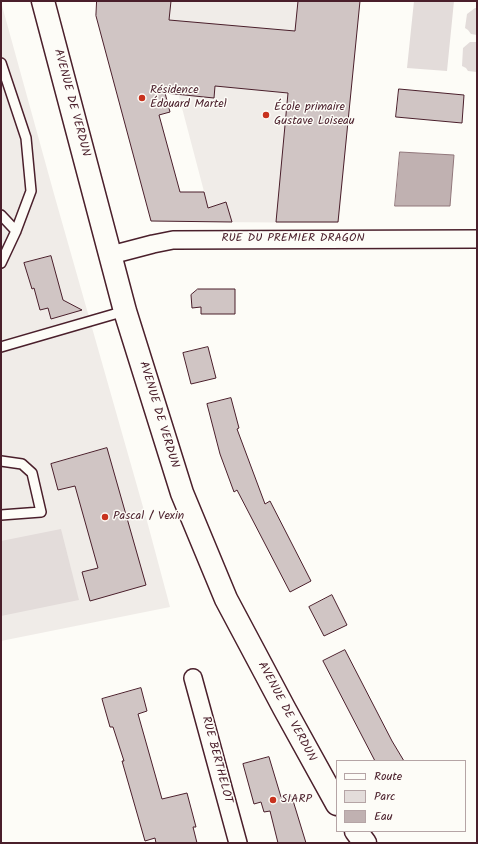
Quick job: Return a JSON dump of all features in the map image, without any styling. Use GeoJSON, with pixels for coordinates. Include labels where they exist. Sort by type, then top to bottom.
{"type":"FeatureCollection","features":[{"type":"Feature","properties":{"kind":"main road","name":"AVENUE DE VERDUN"},"geometry":{"type":"LineString","coordinates":[[43,1],[125,311],[182,494],[226,599],[336,802]]}},
{"type":"Feature","properties":{"kind":"main road"},"geometry":{"type":"LineString","coordinates":[[344,832],[348,843]]}},
{"type":"Feature","properties":{"kind":"main road"},"geometry":{"type":"LineString","coordinates":[[357,832],[365,843]]}},
{"type":"Feature","properties":{"kind":"street","name":"RUE DU PREMIER DRAGON"},"geometry":{"type":"LineString","coordinates":[[111,255],[173,240],[477,240]]}},
{"type":"Feature","properties":{"kind":"street","name":"RUE BERTHELOT"},"geometry":{"type":"LineString","coordinates":[[193,678],[238,843]]}},
{"type":"Feature","properties":{"kind":"lane"},"geometry":{"type":"LineString","coordinates":[[1,63],[26,138],[31,191],[16,231],[1,263]]}},
{"type":"Feature","properties":{"kind":"lane"},"geometry":{"type":"LineString","coordinates":[[1,216],[16,231]]}},
{"type":"Feature","properties":{"kind":"lane"},"geometry":{"type":"LineString","coordinates":[[1,347],[125,311]]}},
{"type":"Feature","properties":{"kind":"lane"},"geometry":{"type":"LineString","coordinates":[[1,461],[22,464],[32,473],[41,512],[1,515]]}},
{"type":"Feature","properties":{"kind":"shaded area","name":"École primaire Gustave Loiseau"},"geometry":{"type":"Polygon","coordinates":[[[156,1],[359,1],[339,223],[212,222],[156,9],[156,1]]]}},
{"type":"Feature","properties":{"kind":"shaded area"},"geometry":{"type":"Polygon","coordinates":[[[1,2],[170,607],[1,641],[1,2]]]}},
{"type":"Feature","properties":{"kind":"green space"},"geometry":{"type":"Polygon","coordinates":[[[414,1],[454,1],[447,71],[407,68],[414,1]]]}},
{"type":"Feature","properties":{"kind":"green space"},"geometry":{"type":"Polygon","coordinates":[[[477,8],[477,35],[471,34],[465,28],[467,14],[477,8]]]}},
{"type":"Feature","properties":{"kind":"green space"},"geometry":{"type":"Polygon","coordinates":[[[470,42],[477,42],[477,72],[468,71],[462,66],[463,48],[470,42]]]}},
{"type":"Feature","properties":{"kind":"green space"},"geometry":{"type":"Polygon","coordinates":[[[61,529],[79,600],[1,616],[1,541],[61,529]]]}},
{"type":"Feature","properties":{"kind":"water"},"geometry":{"type":"Polygon","coordinates":[[[400,152],[454,155],[450,206],[395,206],[400,152]]]}},
{"type":"Feature","properties":{"kind":"building","name":"École primaire Gustave Loiseau"},"geometry":{"type":"Polygon","coordinates":[[[97,1],[171,1],[169,20],[295,31],[298,1],[360,1],[338,222],[276,222],[288,93],[215,86],[214,98],[165,93],[170,112],[159,115],[180,192],[204,192],[208,208],[226,202],[232,222],[151,221],[96,16],[97,1]]]}},
{"type":"Feature","properties":{"kind":"building"},"geometry":{"type":"Polygon","coordinates":[[[399,89],[464,95],[462,123],[396,117],[399,89]]]}},
{"type":"Feature","properties":{"kind":"building"},"geometry":{"type":"Polygon","coordinates":[[[51,256],[63,300],[82,310],[51,319],[48,308],[40,310],[34,288],[32,289],[24,263],[51,256]]]}},
{"type":"Feature","properties":{"kind":"building"},"geometry":{"type":"Polygon","coordinates":[[[198,289],[235,289],[235,314],[201,314],[201,307],[192,308],[191,295],[198,289]]]}},
{"type":"Feature","properties":{"kind":"building"},"geometry":{"type":"Polygon","coordinates":[[[208,347],[216,378],[191,384],[183,353],[208,347]]]}},
{"type":"Feature","properties":{"kind":"building"},"geometry":{"type":"Polygon","coordinates":[[[231,398],[239,428],[237,429],[265,504],[270,501],[311,581],[290,592],[237,490],[234,492],[220,454],[207,404],[231,398]]]}},
{"type":"Feature","properties":{"kind":"building","name":"Pascal / Vexin"},"geometry":{"type":"Polygon","coordinates":[[[107,448],[146,585],[90,601],[82,572],[98,568],[75,486],[58,490],[51,464],[107,448]]]}},
{"type":"Feature","properties":{"kind":"building"},"geometry":{"type":"Polygon","coordinates":[[[332,595],[347,625],[324,636],[309,607],[332,595]]]}},
{"type":"Feature","properties":{"kind":"building"},"geometry":{"type":"Polygon","coordinates":[[[345,650],[403,760],[374,760],[323,661],[345,650]]]}},
{"type":"Feature","properties":{"kind":"building"},"geometry":{"type":"Polygon","coordinates":[[[141,688],[147,711],[138,714],[162,799],[187,793],[196,827],[193,827],[197,843],[156,843],[155,838],[145,841],[122,761],[124,761],[113,727],[110,727],[102,699],[141,688]]]}},
{"type":"Feature","properties":{"kind":"building","name":"SIARP"},"geometry":{"type":"Polygon","coordinates":[[[269,757],[281,797],[291,794],[306,843],[278,843],[270,811],[264,812],[261,802],[254,804],[243,764],[269,757]]]}},
{"type":"Feature","properties":{"kind":"place","name":"Résidence Édouard Martel"},"geometry":{"type":"Point","coordinates":[142,98]}},
{"type":"Feature","properties":{"kind":"place","name":"École primaire Gustave Loiseau"},"geometry":{"type":"Point","coordinates":[266,115]}},
{"type":"Feature","properties":{"kind":"place","name":"Pascal / Vexin"},"geometry":{"type":"Point","coordinates":[105,517]}},
{"type":"Feature","properties":{"kind":"place","name":"SIARP"},"geometry":{"type":"Point","coordinates":[273,800]}}]}
